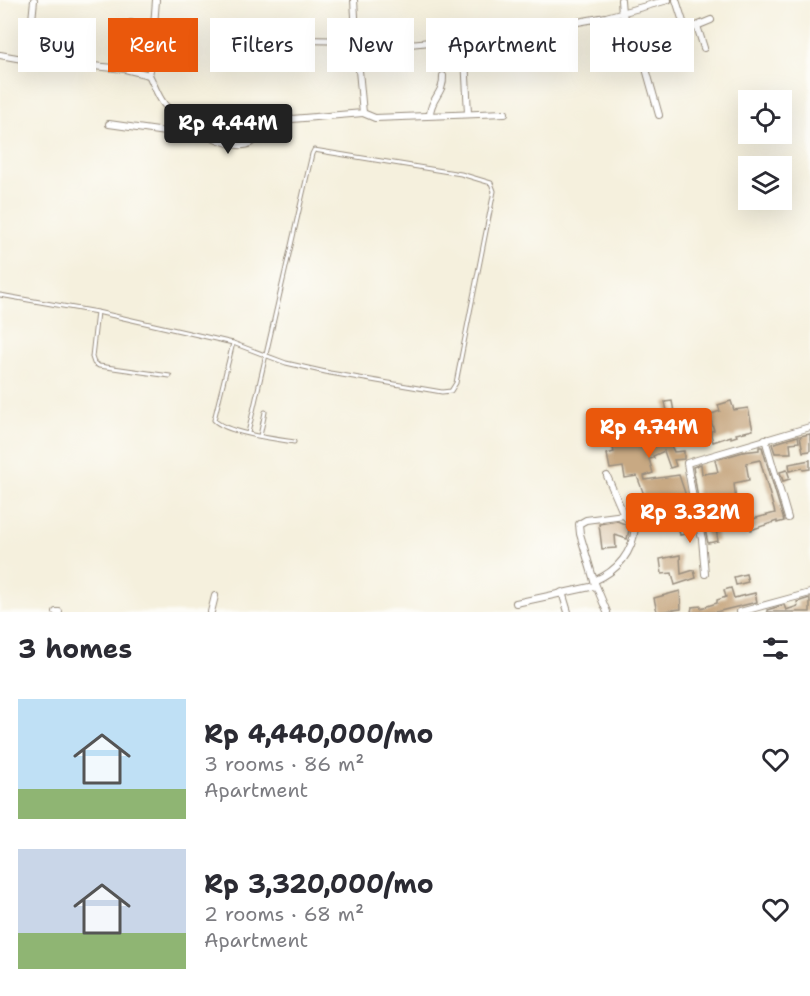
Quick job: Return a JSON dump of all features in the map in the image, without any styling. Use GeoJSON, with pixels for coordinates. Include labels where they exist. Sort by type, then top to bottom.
{"type":"FeatureCollection","features":[{"type":"Feature","properties":{"kind":"street"},"geometry":{"type":"LineString","coordinates":[[32,18],[34,0]]}},
{"type":"Feature","properties":{"kind":"street"},"geometry":{"type":"LineString","coordinates":[[156,0],[149,75],[162,101],[173,113],[197,129],[235,145],[246,145],[254,141],[268,121],[285,118],[363,113],[375,118],[430,114],[505,113]]}},
{"type":"Feature","properties":{"kind":"street"},"geometry":{"type":"LineString","coordinates":[[354,0],[355,18]]}},
{"type":"Feature","properties":{"kind":"street"},"geometry":{"type":"LineString","coordinates":[[621,0],[622,13],[643,58],[659,115]]}},
{"type":"Feature","properties":{"kind":"street"},"geometry":{"type":"LineString","coordinates":[[578,21],[622,13],[668,0]]}},
{"type":"Feature","properties":{"kind":"street"},"geometry":{"type":"LineString","coordinates":[[676,0],[685,28],[711,20]]}},
{"type":"Feature","properties":{"kind":"street"},"geometry":{"type":"LineString","coordinates":[[697,26],[704,48]]}},
{"type":"Feature","properties":{"kind":"street"},"geometry":{"type":"LineString","coordinates":[[0,55],[18,58]]}},
{"type":"Feature","properties":{"kind":"street"},"geometry":{"type":"LineString","coordinates":[[137,72],[149,75]]}},
{"type":"Feature","properties":{"kind":"street"},"geometry":{"type":"LineString","coordinates":[[359,72],[363,113]]}},
{"type":"Feature","properties":{"kind":"street"},"geometry":{"type":"LineString","coordinates":[[466,72],[468,113]]}},
{"type":"Feature","properties":{"kind":"street"},"geometry":{"type":"LineString","coordinates":[[430,114],[432,103],[442,90],[443,76]]}},
{"type":"Feature","properties":{"kind":"street"},"geometry":{"type":"LineString","coordinates":[[109,124],[165,132],[173,113]]}},
{"type":"Feature","properties":{"kind":"street"},"geometry":{"type":"LineString","coordinates":[[705,574],[702,538],[687,463],[810,427]]}},
{"type":"Feature","properties":{"kind":"street"},"geometry":{"type":"LineString","coordinates":[[765,439],[788,518]]}},
{"type":"Feature","properties":{"kind":"street"},"geometry":{"type":"LineString","coordinates":[[607,476],[624,514],[635,528]]}},
{"type":"Feature","properties":{"kind":"street"},"geometry":{"type":"LineString","coordinates":[[516,603],[595,584],[617,568],[631,547],[635,528],[656,514],[695,510]]}},
{"type":"Feature","properties":{"kind":"street"},"geometry":{"type":"LineString","coordinates":[[607,612],[595,584],[579,524],[586,520],[624,514]]}},
{"type":"Feature","properties":{"kind":"street"},"geometry":{"type":"LineString","coordinates":[[562,592],[568,612]]}},
{"type":"Feature","properties":{"kind":"street"},"geometry":{"type":"LineString","coordinates":[[740,612],[810,593]]}},
{"type":"Feature","properties":{"kind":"street"},"geometry":{"type":"LineString","coordinates":[[211,612],[215,596]]}},
{"type":"Feature","properties":{"kind":"lane"},"geometry":{"type":"LineString","coordinates":[[0,295],[97,312],[233,343],[267,356],[285,363],[330,374],[442,392],[451,391],[456,383],[494,191],[491,183],[461,174],[314,150],[267,356],[248,433]]}},
{"type":"Feature","properties":{"kind":"lane"},"geometry":{"type":"LineString","coordinates":[[97,312],[92,357],[94,363],[99,366],[170,376]]}},
{"type":"Feature","properties":{"kind":"lane"},"geometry":{"type":"LineString","coordinates":[[233,343],[214,420],[223,426],[248,433],[294,442]]}},
{"type":"Feature","properties":{"kind":"lane"},"geometry":{"type":"LineString","coordinates":[[260,436],[265,412]]}},
{"type":"Feature","properties":{"kind":"building"},"geometry":{"type":"Polygon","coordinates":[[[672,401],[675,417],[688,416],[687,436],[667,437],[674,452],[684,451],[684,459],[674,460],[676,466],[670,468],[664,451],[649,459],[653,473],[644,476],[645,480],[679,475],[686,496],[667,499],[668,507],[661,507],[659,499],[638,505],[639,509],[631,512],[627,500],[642,495],[643,492],[637,476],[625,478],[623,467],[610,469],[607,454],[614,452],[611,440],[617,438],[614,425],[622,423],[623,428],[642,424],[646,439],[659,434],[658,432],[671,429],[665,402],[672,401]]]}},
{"type":"Feature","properties":{"kind":"building"},"geometry":{"type":"Polygon","coordinates":[[[731,401],[734,410],[748,408],[753,430],[713,442],[711,431],[714,430],[709,415],[720,411],[718,405],[731,401]]]}},
{"type":"Feature","properties":{"kind":"building"},"geometry":{"type":"Polygon","coordinates":[[[810,434],[810,451],[803,452],[800,436],[810,434]]]}},
{"type":"Feature","properties":{"kind":"building"},"geometry":{"type":"Polygon","coordinates":[[[798,436],[799,442],[790,443],[791,453],[775,453],[772,444],[798,436]]]}},
{"type":"Feature","properties":{"kind":"building"},"geometry":{"type":"Polygon","coordinates":[[[759,447],[762,447],[784,521],[777,523],[777,521],[751,530],[749,520],[775,513],[760,460],[746,463],[749,480],[734,483],[736,503],[738,503],[741,514],[745,513],[746,522],[724,525],[724,528],[716,529],[718,541],[708,543],[701,511],[706,510],[704,497],[698,498],[693,467],[701,464],[702,474],[718,472],[715,460],[759,450],[759,447]]]}},
{"type":"Feature","properties":{"kind":"building"},"geometry":{"type":"Polygon","coordinates":[[[810,460],[810,469],[790,471],[789,464],[810,460]]]}},
{"type":"Feature","properties":{"kind":"building"},"geometry":{"type":"Polygon","coordinates":[[[787,470],[790,479],[783,481],[780,472],[787,470]]]}},
{"type":"Feature","properties":{"kind":"building"},"geometry":{"type":"Polygon","coordinates":[[[691,516],[695,532],[680,535],[678,527],[670,528],[669,518],[691,516]]]}},
{"type":"Feature","properties":{"kind":"building"},"geometry":{"type":"Polygon","coordinates":[[[617,521],[625,524],[629,530],[627,539],[615,535],[616,548],[602,549],[599,524],[617,521]]]}},
{"type":"Feature","properties":{"kind":"building"},"geometry":{"type":"Polygon","coordinates":[[[680,555],[681,574],[694,570],[696,578],[675,585],[672,573],[662,574],[660,559],[680,555]]]}},
{"type":"Feature","properties":{"kind":"building"},"geometry":{"type":"Polygon","coordinates":[[[746,574],[748,582],[736,585],[734,577],[746,574]]]}},
{"type":"Feature","properties":{"kind":"building"},"geometry":{"type":"Polygon","coordinates":[[[731,588],[734,598],[755,593],[757,602],[716,612],[691,612],[692,607],[701,606],[701,608],[717,603],[717,600],[726,597],[724,590],[731,588]]]}},
{"type":"Feature","properties":{"kind":"building"},"geometry":{"type":"Polygon","coordinates":[[[680,591],[681,609],[657,612],[654,598],[680,591]]]}},
{"type":"Feature","properties":{"kind":"building"},"geometry":{"type":"Polygon","coordinates":[[[810,598],[810,612],[767,612],[767,610],[784,605],[786,610],[798,606],[797,602],[810,598]]]}}]}
